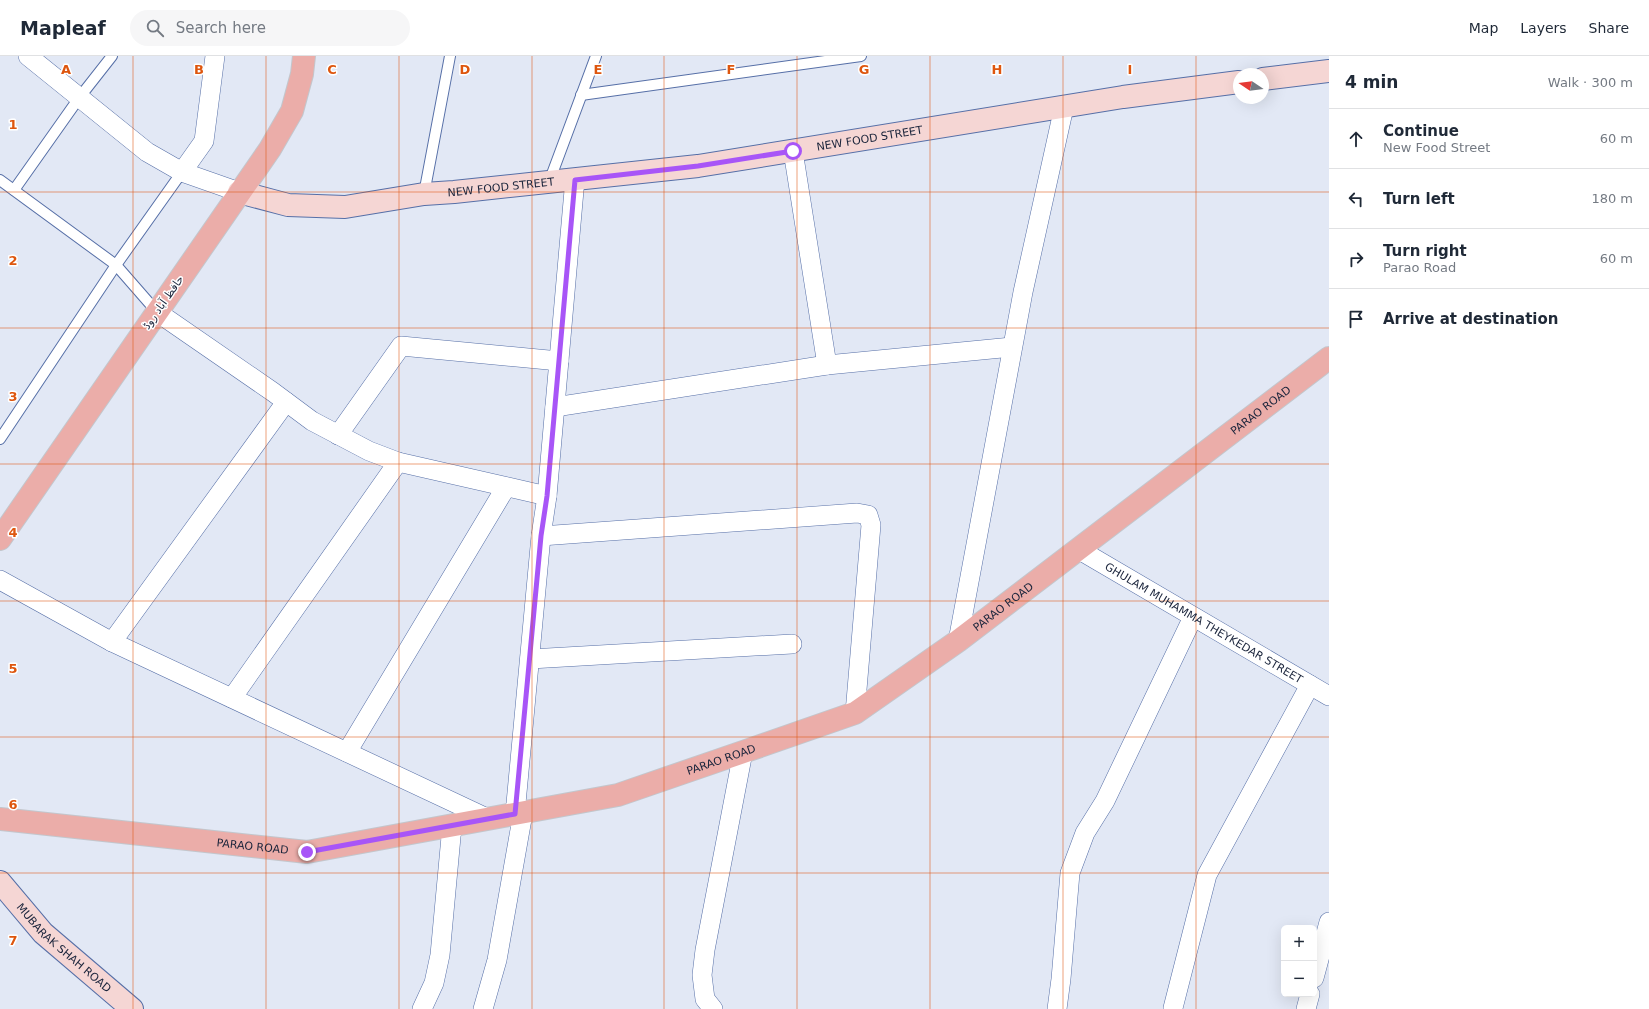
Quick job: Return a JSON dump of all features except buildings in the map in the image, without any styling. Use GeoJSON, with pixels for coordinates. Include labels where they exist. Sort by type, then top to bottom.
{"type":"FeatureCollection","features":[{"type":"Feature","properties":{"kind":"main road","name":"حافظ آباد روڈ"},"geometry":{"type":"LineString","coordinates":[[0,539],[270,149],[292,111],[302,74],[304,56]]}},
{"type":"Feature","properties":{"kind":"main road","name":"PARAO ROAD"},"geometry":{"type":"LineString","coordinates":[[0,819],[307,852],[618,795],[742,752],[854,713],[958,641],[1329,358]]}},
{"type":"Feature","properties":{"kind":"street"},"geometry":{"type":"LineString","coordinates":[[28,56],[147,152],[182,172],[239,192]]}},
{"type":"Feature","properties":{"kind":"street"},"geometry":{"type":"LineString","coordinates":[[182,172],[204,141],[215,56]]}},
{"type":"Feature","properties":{"kind":"street"},"geometry":{"type":"LineString","coordinates":[[1269,78],[1329,70]]}},
{"type":"Feature","properties":{"kind":"street","name":"NEW FOOD STREET"},"geometry":{"type":"LineString","coordinates":[[239,192],[288,205],[345,207],[424,194],[575,180],[698,166],[1064,106],[1233,83]]}},
{"type":"Feature","properties":{"kind":"street"},"geometry":{"type":"LineString","coordinates":[[958,641],[1012,347],[1064,106]]}},
{"type":"Feature","properties":{"kind":"street"},"geometry":{"type":"LineString","coordinates":[[793,151],[827,365]]}},
{"type":"Feature","properties":{"kind":"street"},"geometry":{"type":"LineString","coordinates":[[483,1009],[497,960],[519,813],[530,659],[541,536],[547,496],[575,180]]}},
{"type":"Feature","properties":{"kind":"street"},"geometry":{"type":"LineString","coordinates":[[157,312],[312,421],[369,451],[398,462],[547,496]]}},
{"type":"Feature","properties":{"kind":"street"},"geometry":{"type":"LineString","coordinates":[[338,435],[401,346],[559,360]]}},
{"type":"Feature","properties":{"kind":"street"},"geometry":{"type":"LineString","coordinates":[[555,407],[827,365],[1012,347]]}},
{"type":"Feature","properties":{"kind":"street"},"geometry":{"type":"LineString","coordinates":[[112,642],[286,402]]}},
{"type":"Feature","properties":{"kind":"street"},"geometry":{"type":"LineString","coordinates":[[232,698],[398,462]]}},
{"type":"Feature","properties":{"kind":"street"},"geometry":{"type":"LineString","coordinates":[[348,752],[506,487]]}},
{"type":"Feature","properties":{"kind":"street"},"geometry":{"type":"LineString","coordinates":[[541,536],[849,514],[868,515],[871,525],[854,713]]}},
{"type":"Feature","properties":{"kind":"street","name":"GHULAM MUHAMMA THEYKEDAR STREET"},"geometry":{"type":"LineString","coordinates":[[1078,549],[1329,696]]}},
{"type":"Feature","properties":{"kind":"street"},"geometry":{"type":"LineString","coordinates":[[0,580],[112,642],[489,819]]}},
{"type":"Feature","properties":{"kind":"street"},"geometry":{"type":"LineString","coordinates":[[1057,1009],[1070,873],[1084,833],[1105,802],[1193,617]]}},
{"type":"Feature","properties":{"kind":"street"},"geometry":{"type":"LineString","coordinates":[[530,659],[792,644]]}},
{"type":"Feature","properties":{"kind":"street"},"geometry":{"type":"LineString","coordinates":[[1173,1008],[1207,875],[1310,685]]}},
{"type":"Feature","properties":{"kind":"street"},"geometry":{"type":"LineString","coordinates":[[713,1009],[705,999],[702,975],[705,950],[742,752]]}},
{"type":"Feature","properties":{"kind":"street"},"geometry":{"type":"LineString","coordinates":[[422,1009],[434,984],[440,955],[452,826]]}},
{"type":"Feature","properties":{"kind":"street","name":"MUBARAK SHAH ROAD"},"geometry":{"type":"LineString","coordinates":[[0,882],[43,933],[132,1009]]}},
{"type":"Feature","properties":{"kind":"street"},"geometry":{"type":"LineString","coordinates":[[1317,967],[1329,922]]}},
{"type":"Feature","properties":{"kind":"street"},"geometry":{"type":"LineString","coordinates":[[1306,1009],[1309,997]]}},
{"type":"Feature","properties":{"kind":"lane"},"geometry":{"type":"LineString","coordinates":[[14,190],[79,98],[112,56]]}},
{"type":"Feature","properties":{"kind":"lane"},"geometry":{"type":"LineString","coordinates":[[424,194],[450,56]]}},
{"type":"Feature","properties":{"kind":"lane"},"geometry":{"type":"LineString","coordinates":[[549,182],[596,56]]}},
{"type":"Feature","properties":{"kind":"lane"},"geometry":{"type":"LineString","coordinates":[[581,95],[861,56]]}},
{"type":"Feature","properties":{"kind":"lane"},"geometry":{"type":"LineString","coordinates":[[0,439],[116,265],[182,172]]}},
{"type":"Feature","properties":{"kind":"lane"},"geometry":{"type":"LineString","coordinates":[[0,180],[116,265],[157,312]]}},
{"type":"Feature","properties":{"kind":"route"},"geometry":{"type":"LineString","coordinates":[[307,852],[515,814],[541,536],[547,496],[575,180],[698,166],[793,151]]}}]}
